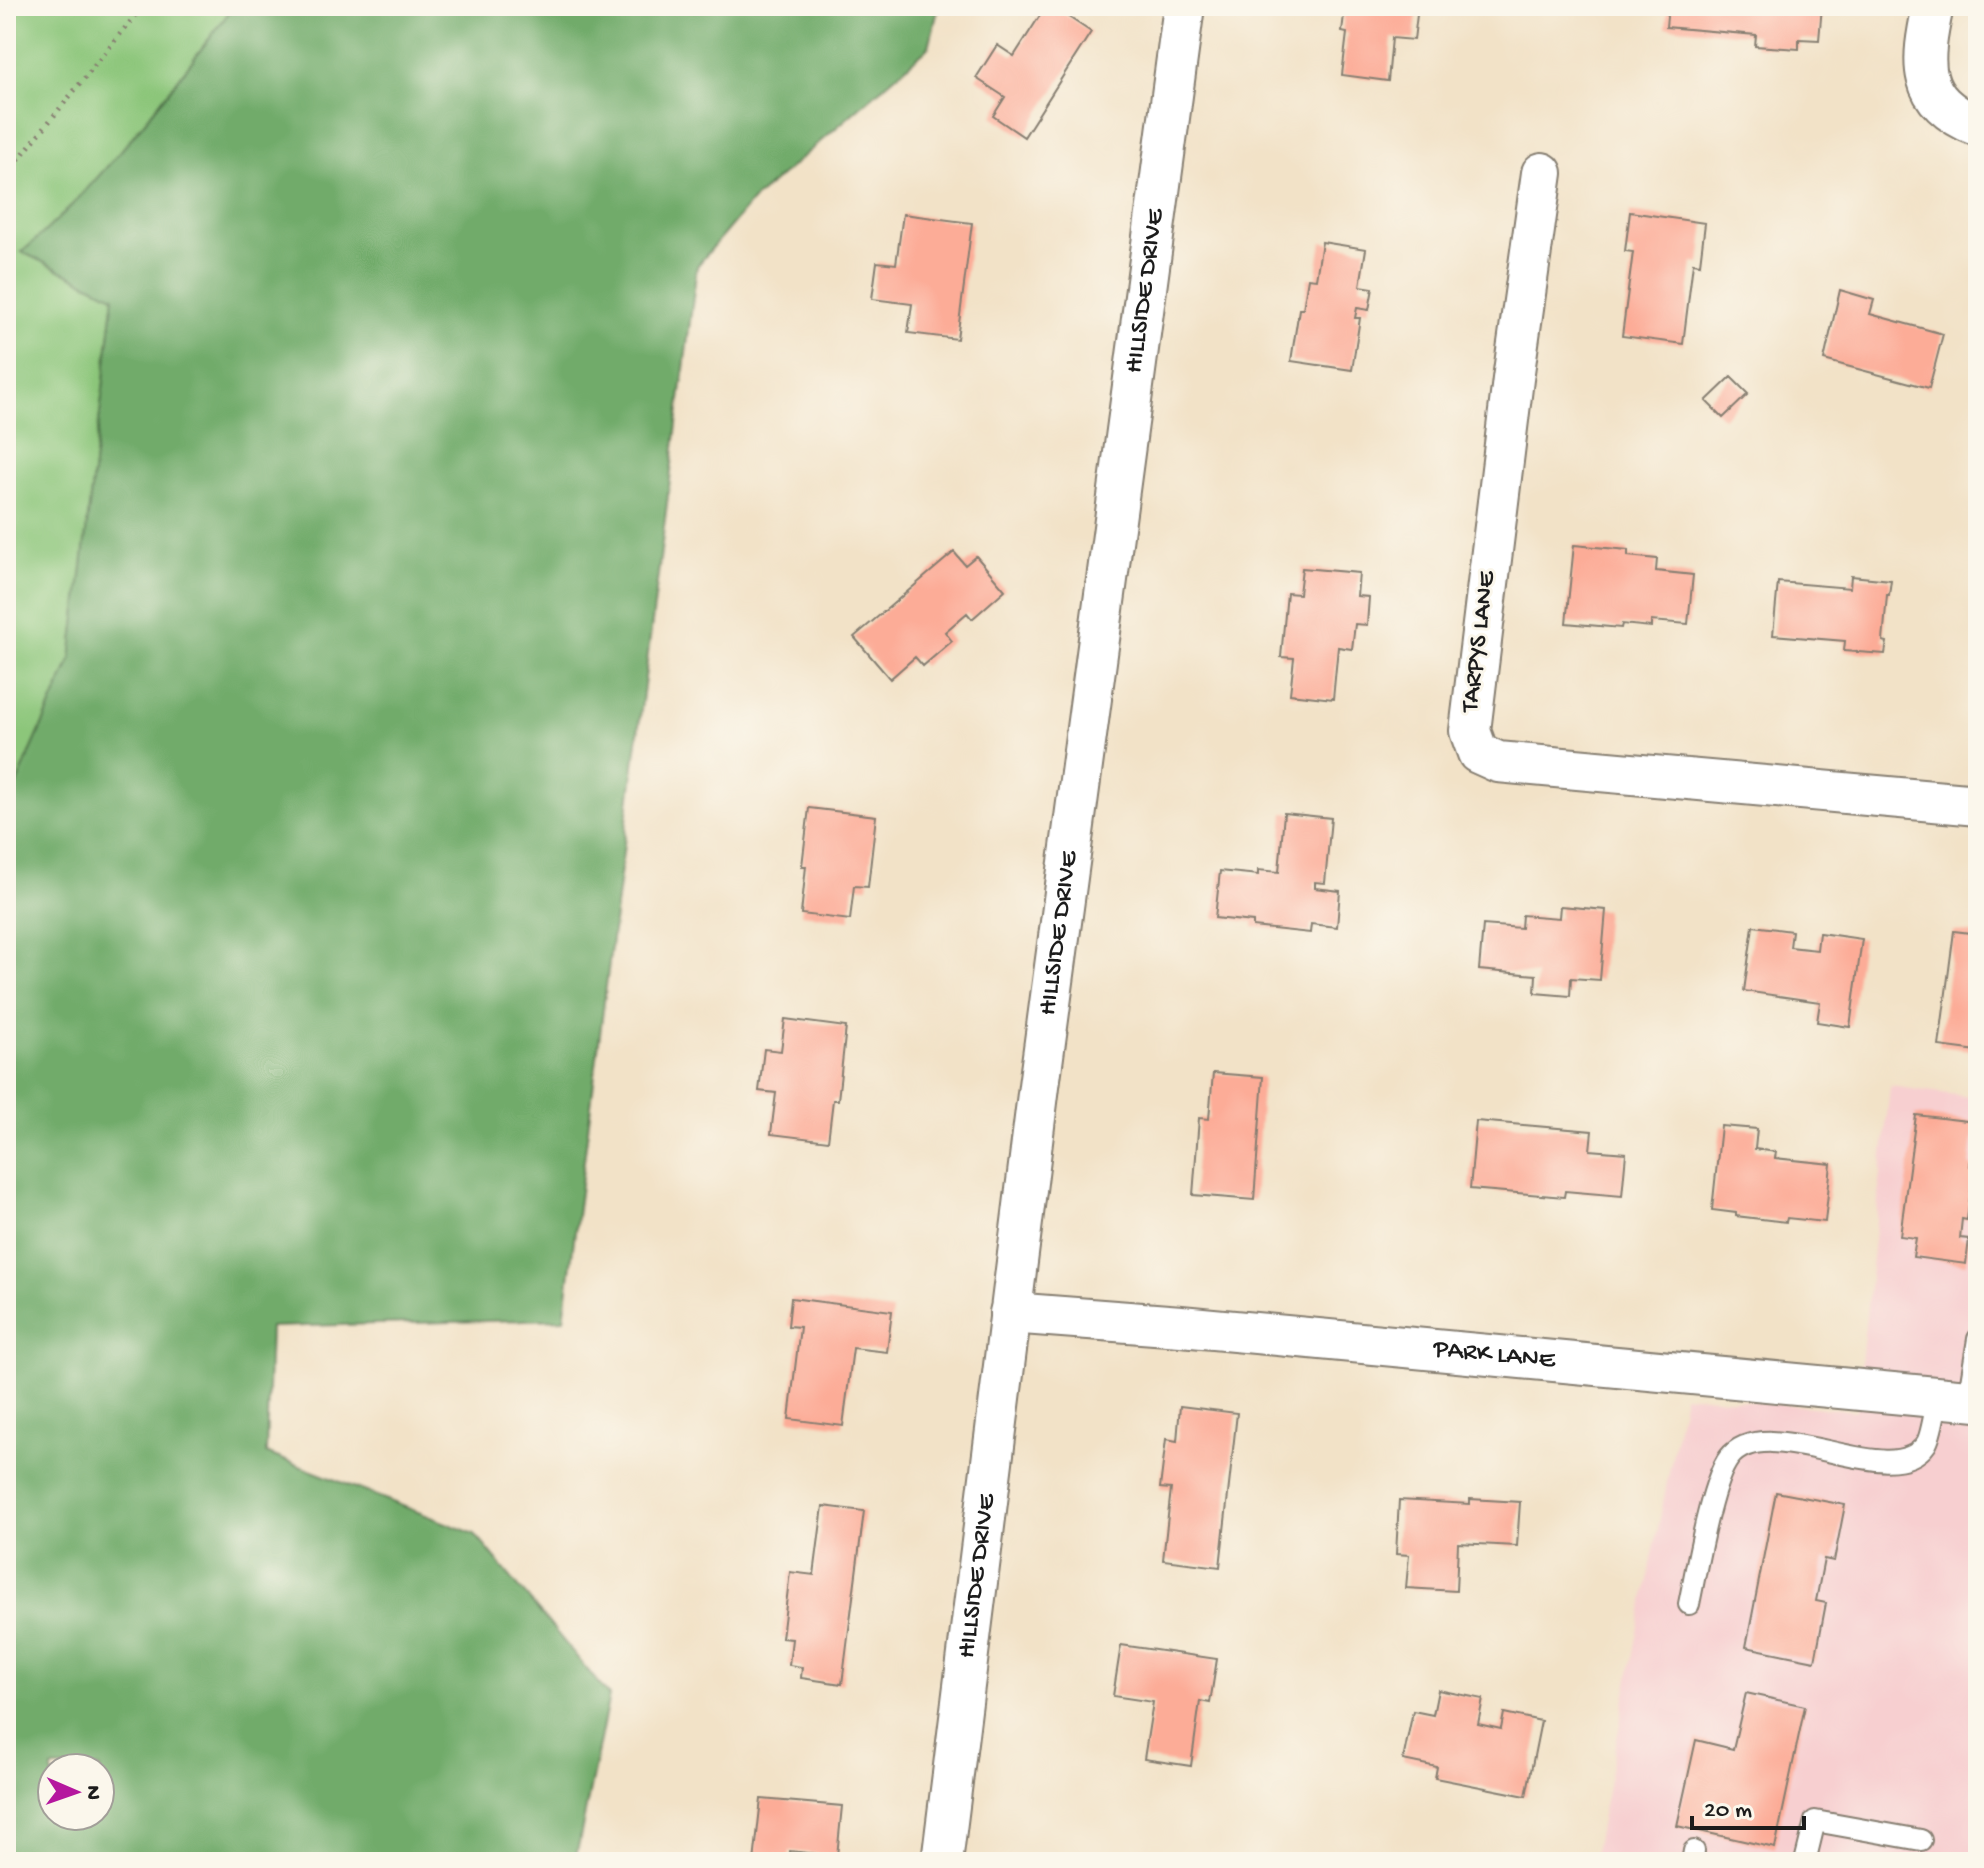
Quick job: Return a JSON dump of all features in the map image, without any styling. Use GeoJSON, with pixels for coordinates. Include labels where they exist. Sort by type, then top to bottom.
{"type":"FeatureCollection","features":[{"type":"Feature","properties":{"kind":"street","name":"HILLSIDE DRIVE"},"geometry":{"type":"LineString","coordinates":[[946,1861],[1010,1313],[1184,6]]}},
{"type":"Feature","properties":{"kind":"street"},"geometry":{"type":"LineString","coordinates":[[1933,6],[1925,45],[1924,70],[1932,93],[1941,106],[1978,126]]}},
{"type":"Feature","properties":{"kind":"street","name":"TARPYS LANE"},"geometry":{"type":"LineString","coordinates":[[1542,173],[1511,394],[1470,731],[1478,753],[1498,762],[1978,805]]}},
{"type":"Feature","properties":{"kind":"street","name":"PARK LANE"},"geometry":{"type":"LineString","coordinates":[[1010,1313],[1181,1326],[1961,1399]]}},
{"type":"Feature","properties":{"kind":"lane"},"geometry":{"type":"LineString","coordinates":[[1689,1604],[1713,1498],[1722,1468],[1731,1454],[1751,1443],[1775,1441],[1867,1459],[1891,1460],[1911,1456],[1926,1444],[1961,1399],[1978,1339]]}},
{"type":"Feature","properties":{"kind":"lane"},"geometry":{"type":"LineString","coordinates":[[1805,1862],[1815,1821],[1921,1840]]}},
{"type":"Feature","properties":{"kind":"path"},"geometry":{"type":"LineString","coordinates":[[6,180],[18,160],[143,6]]}},
{"type":"Feature","properties":{"kind":"shaded area"},"geometry":{"type":"Polygon","coordinates":[[[1890,1086],[1978,1098],[1978,1862],[1593,1862],[1684,1395],[1856,1411],[1890,1086]]]}},
{"type":"Feature","properties":{"kind":"green space"},"geometry":{"type":"Polygon","coordinates":[[[6,6],[234,6],[108,166],[22,252],[114,296],[71,660],[6,808],[6,6]]]}},
{"type":"Feature","properties":{"kind":"green space"},"geometry":{"type":"Polygon","coordinates":[[[234,6],[939,6],[929,47],[752,201],[697,266],[564,1319],[270,1327],[266,1453],[475,1534],[609,1696],[575,1862],[6,1862],[6,808],[71,660],[114,296],[22,252],[81,196],[160,103],[234,6]]]}},
{"type":"Feature","properties":{"kind":"building"},"geometry":{"type":"Polygon","coordinates":[[[1046,6],[1052,6],[1091,32],[1024,137],[993,116],[1005,97],[976,78],[997,45],[1014,56],[1046,6]]]}},
{"type":"Feature","properties":{"kind":"building"},"geometry":{"type":"Polygon","coordinates":[[[1345,6],[1418,6],[1414,40],[1392,38],[1388,81],[1342,75],[1347,33],[1342,32],[1345,6]]]}},
{"type":"Feature","properties":{"kind":"building"},"geometry":{"type":"Polygon","coordinates":[[[1668,6],[1822,6],[1819,40],[1799,39],[1799,49],[1755,46],[1756,35],[1666,27],[1668,6]]]}},
{"type":"Feature","properties":{"kind":"building"},"geometry":{"type":"Polygon","coordinates":[[[1630,212],[1705,223],[1700,264],[1693,263],[1683,344],[1622,336],[1633,252],[1625,251],[1630,212]]]}},
{"type":"Feature","properties":{"kind":"building"},"geometry":{"type":"Polygon","coordinates":[[[903,214],[972,223],[957,339],[908,333],[912,304],[872,299],[877,262],[896,264],[903,214]]]}},
{"type":"Feature","properties":{"kind":"building"},"geometry":{"type":"Polygon","coordinates":[[[1322,242],[1366,249],[1360,286],[1373,288],[1369,310],[1357,308],[1355,318],[1360,318],[1352,370],[1291,361],[1299,309],[1303,309],[1308,278],[1316,279],[1322,242]]]}},
{"type":"Feature","properties":{"kind":"building"},"geometry":{"type":"Polygon","coordinates":[[[1840,290],[1874,300],[1870,314],[1943,334],[1929,388],[1824,360],[1840,290]]]}},
{"type":"Feature","properties":{"kind":"building"},"geometry":{"type":"Polygon","coordinates":[[[1731,377],[1748,394],[1723,418],[1706,401],[1731,377]]]}},
{"type":"Feature","properties":{"kind":"building"},"geometry":{"type":"Polygon","coordinates":[[[1574,545],[1628,550],[1628,556],[1657,559],[1656,571],[1693,575],[1688,624],[1651,621],[1651,627],[1622,624],[1621,628],[1566,623],[1574,545]]]}},
{"type":"Feature","properties":{"kind":"building"},"geometry":{"type":"Polygon","coordinates":[[[954,552],[965,565],[976,556],[1005,590],[972,619],[967,613],[945,632],[952,641],[923,666],[915,657],[890,679],[854,637],[954,552]]]}},
{"type":"Feature","properties":{"kind":"building"},"geometry":{"type":"Polygon","coordinates":[[[1302,568],[1359,573],[1357,596],[1369,597],[1367,625],[1355,624],[1352,649],[1338,647],[1333,699],[1290,694],[1294,658],[1281,657],[1287,593],[1299,594],[1302,568]]]}},
{"type":"Feature","properties":{"kind":"building"},"geometry":{"type":"Polygon","coordinates":[[[1851,576],[1891,580],[1883,641],[1887,642],[1885,654],[1844,651],[1845,641],[1773,635],[1778,582],[1850,588],[1851,576]]]}},
{"type":"Feature","properties":{"kind":"building"},"geometry":{"type":"Polygon","coordinates":[[[809,808],[876,816],[868,887],[854,886],[850,920],[801,914],[806,866],[802,866],[809,808]]]}},
{"type":"Feature","properties":{"kind":"building"},"geometry":{"type":"Polygon","coordinates":[[[1284,813],[1331,818],[1325,883],[1315,882],[1315,888],[1340,891],[1337,927],[1311,924],[1310,933],[1253,927],[1253,922],[1215,918],[1220,871],[1258,875],[1258,870],[1279,872],[1284,813]]]}},
{"type":"Feature","properties":{"kind":"building"},"geometry":{"type":"Polygon","coordinates":[[[1560,906],[1606,910],[1600,980],[1571,978],[1570,996],[1535,993],[1536,975],[1479,970],[1483,925],[1521,928],[1522,915],[1559,918],[1560,906]]]}},
{"type":"Feature","properties":{"kind":"building"},"geometry":{"type":"Polygon","coordinates":[[[1753,926],[1792,931],[1790,947],[1817,950],[1819,933],[1862,939],[1850,1027],[1817,1022],[1820,1002],[1744,991],[1753,926]]]}},
{"type":"Feature","properties":{"kind":"building"},"geometry":{"type":"Polygon","coordinates":[[[1954,931],[1978,934],[1978,1051],[1939,1046],[1954,931]]]}},
{"type":"Feature","properties":{"kind":"building"},"geometry":{"type":"Polygon","coordinates":[[[785,1019],[846,1027],[838,1100],[833,1100],[828,1141],[771,1134],[776,1093],[759,1091],[764,1049],[781,1051],[785,1019]]]}},
{"type":"Feature","properties":{"kind":"building"},"geometry":{"type":"Polygon","coordinates":[[[1213,1073],[1263,1077],[1254,1200],[1193,1195],[1199,1118],[1209,1119],[1213,1073]]]}},
{"type":"Feature","properties":{"kind":"building"},"geometry":{"type":"Polygon","coordinates":[[[1916,1115],[1975,1122],[1970,1166],[1974,1167],[1967,1220],[1962,1219],[1960,1238],[1969,1239],[1966,1264],[1913,1257],[1916,1238],[1900,1236],[1916,1115]]]}},
{"type":"Feature","properties":{"kind":"building"},"geometry":{"type":"Polygon","coordinates":[[[1476,1121],[1592,1131],[1590,1150],[1626,1153],[1622,1196],[1565,1191],[1564,1197],[1470,1189],[1476,1121]]]}},
{"type":"Feature","properties":{"kind":"building"},"geometry":{"type":"Polygon","coordinates":[[[1721,1126],[1757,1129],[1755,1149],[1776,1152],[1775,1158],[1831,1164],[1825,1222],[1787,1218],[1786,1222],[1712,1210],[1721,1126]]]}},
{"type":"Feature","properties":{"kind":"building"},"geometry":{"type":"Polygon","coordinates":[[[791,1298],[892,1311],[887,1352],[853,1348],[843,1426],[789,1419],[800,1327],[788,1326],[791,1298]]]}},
{"type":"Feature","properties":{"kind":"building"},"geometry":{"type":"Polygon","coordinates":[[[1180,1406],[1237,1413],[1220,1567],[1163,1560],[1171,1489],[1160,1488],[1166,1439],[1177,1441],[1180,1406]]]}},
{"type":"Feature","properties":{"kind":"building"},"geometry":{"type":"Polygon","coordinates":[[[1776,1492],[1845,1505],[1834,1561],[1824,1559],[1816,1601],[1826,1603],[1815,1661],[1746,1647],[1776,1492]]]}},
{"type":"Feature","properties":{"kind":"building"},"geometry":{"type":"Polygon","coordinates":[[[1470,1499],[1520,1502],[1517,1546],[1458,1543],[1456,1591],[1406,1588],[1409,1555],[1396,1554],[1399,1500],[1470,1504],[1470,1499]]]}},
{"type":"Feature","properties":{"kind":"building"},"geometry":{"type":"Polygon","coordinates":[[[823,1506],[864,1511],[842,1684],[801,1678],[802,1667],[789,1665],[792,1639],[782,1638],[790,1572],[814,1575],[823,1506]]]}},
{"type":"Feature","properties":{"kind":"building"},"geometry":{"type":"Polygon","coordinates":[[[1121,1645],[1217,1659],[1210,1703],[1200,1701],[1191,1766],[1144,1759],[1153,1702],[1113,1696],[1121,1645]]]}},
{"type":"Feature","properties":{"kind":"building"},"geometry":{"type":"Polygon","coordinates":[[[1438,1690],[1483,1699],[1478,1724],[1501,1729],[1504,1713],[1541,1721],[1526,1796],[1435,1778],[1437,1767],[1403,1760],[1413,1711],[1433,1715],[1438,1690]]]}},
{"type":"Feature","properties":{"kind":"building"},"geometry":{"type":"Polygon","coordinates":[[[1746,1693],[1805,1706],[1775,1848],[1677,1826],[1696,1740],[1733,1749],[1746,1693]]]}},
{"type":"Feature","properties":{"kind":"building"},"geometry":{"type":"Polygon","coordinates":[[[761,1799],[842,1806],[837,1856],[790,1851],[789,1862],[754,1862],[761,1799]]]}}]}
